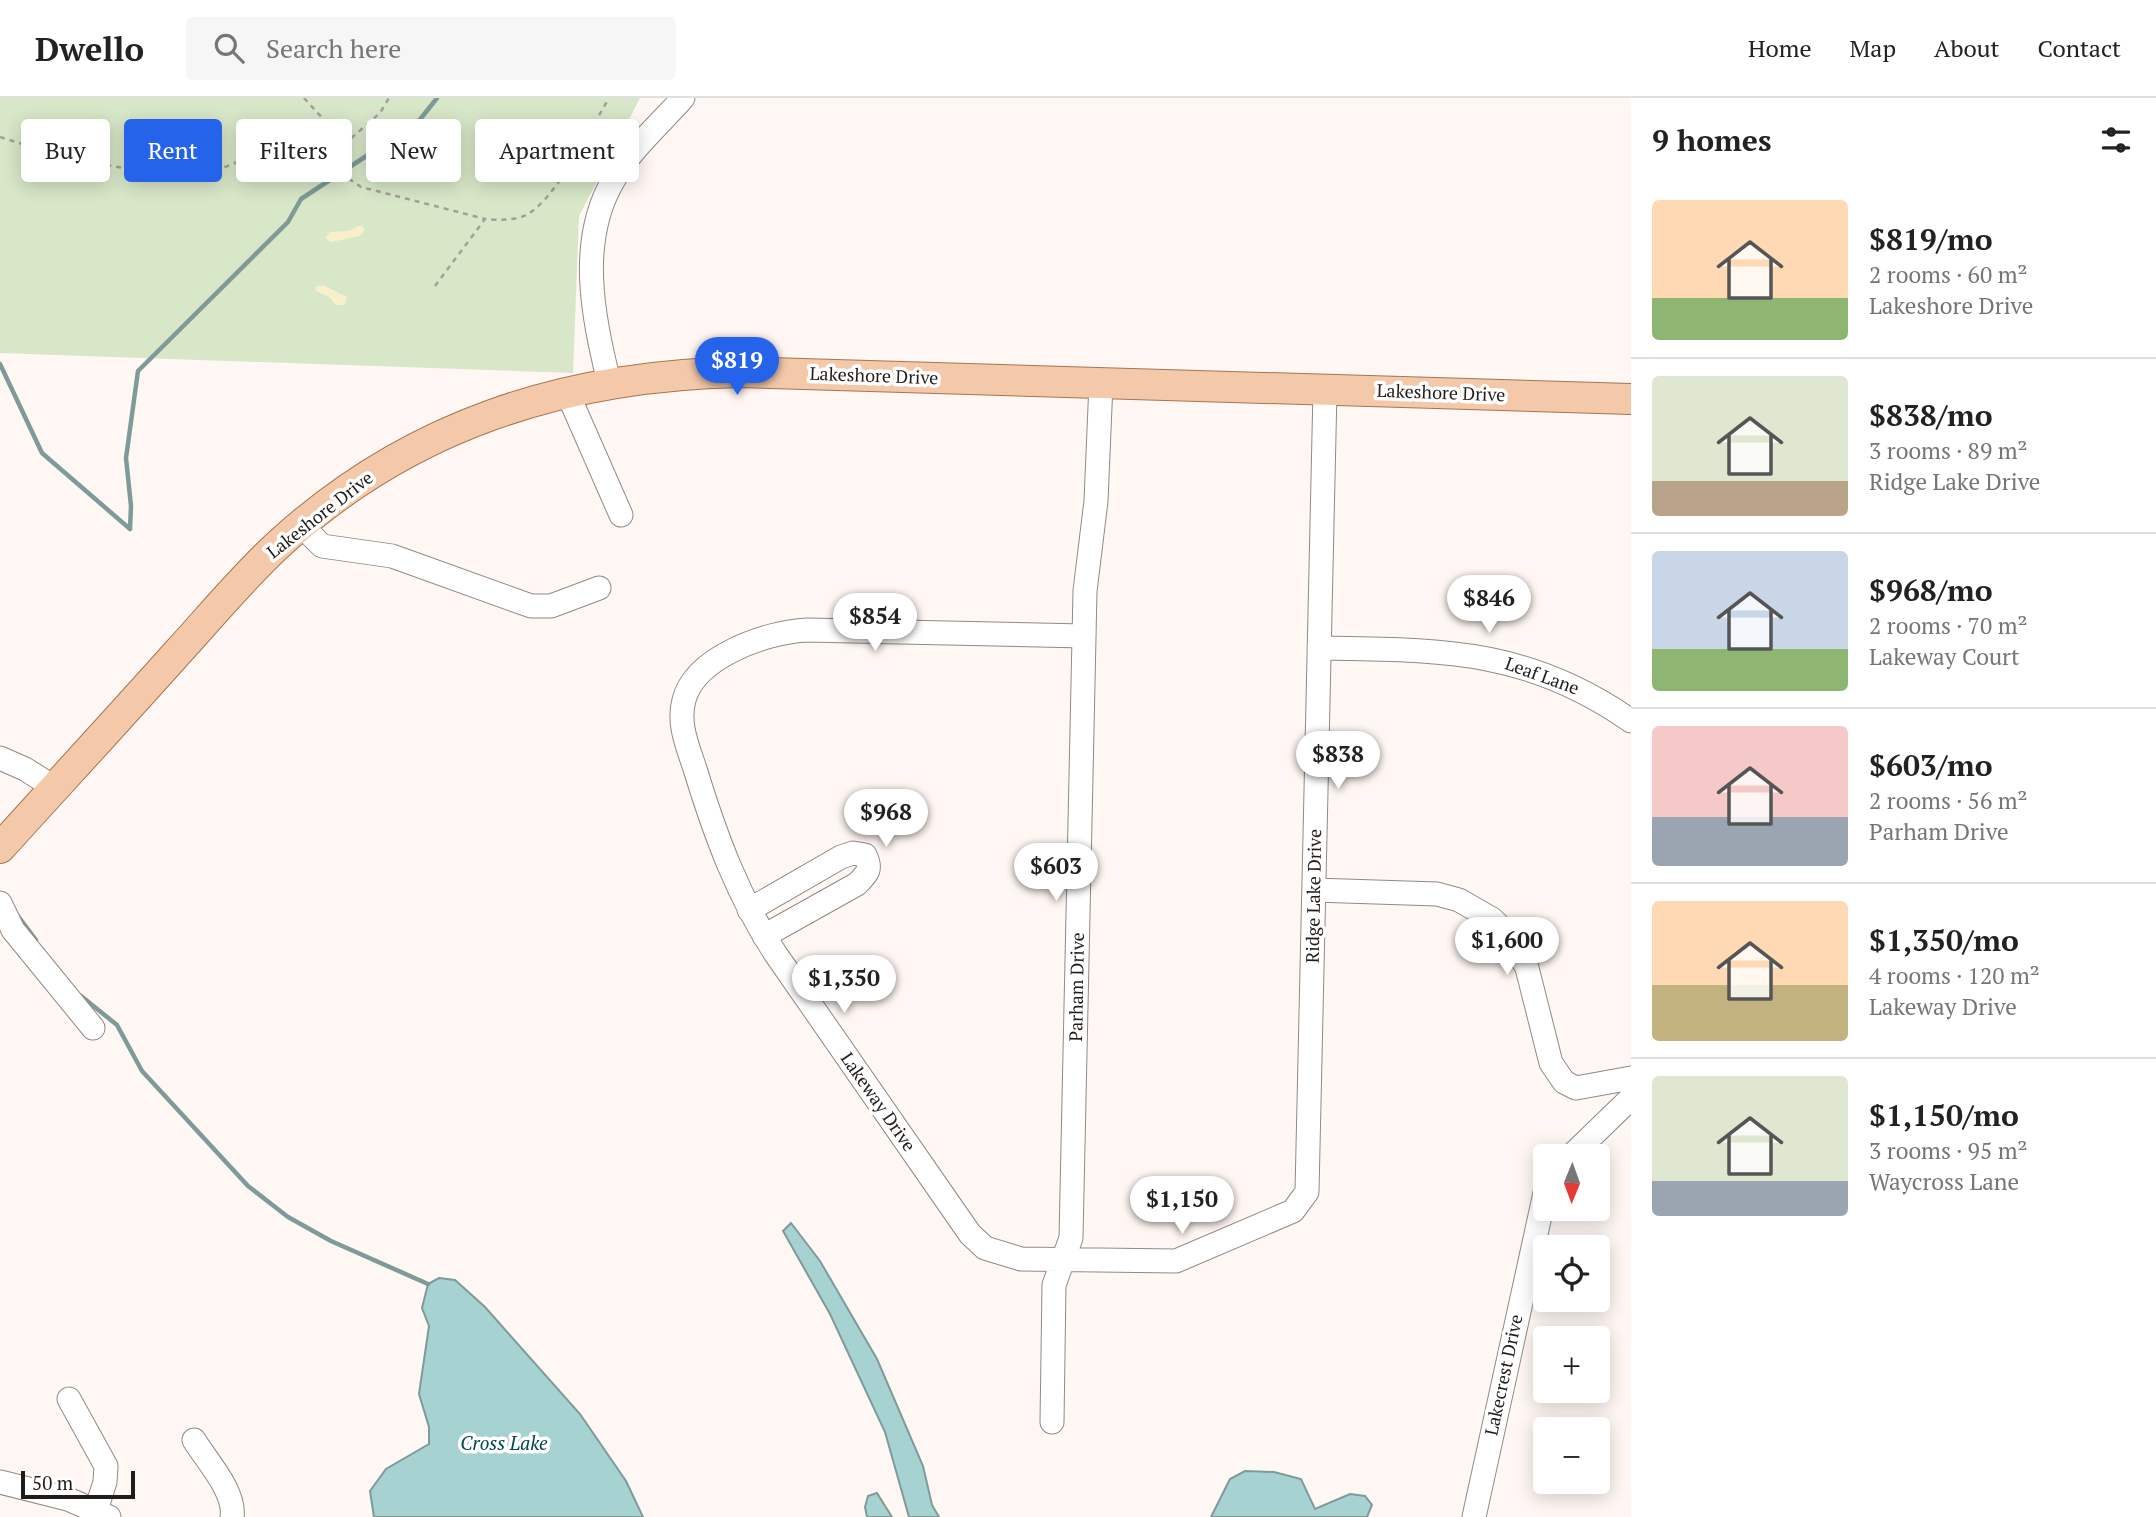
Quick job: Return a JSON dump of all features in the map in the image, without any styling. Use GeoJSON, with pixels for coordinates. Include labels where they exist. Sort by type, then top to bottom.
{"type":"FeatureCollection","features":[{"type":"Feature","properties":{"kind":"main road","name":"Lakeshore Drive"},"geometry":{"type":"LineString","coordinates":[[0,848],[249,574],[302,526],[371,474],[433,439],[492,414],[567,392],[608,382],[681,373],[739,372],[1631,399]]}},
{"type":"Feature","properties":{"kind":"street"},"geometry":{"type":"LineString","coordinates":[[608,382],[598,339],[591,278],[595,228],[602,203],[619,172],[683,98]]}},
{"type":"Feature","properties":{"kind":"street","name":"Parham Drive"},"geometry":{"type":"LineString","coordinates":[[1052,1422],[1054,1285],[1071,1238],[1085,591],[1096,501],[1101,383]]}},
{"type":"Feature","properties":{"kind":"street","name":"Ridge Lake Drive"},"geometry":{"type":"LineString","coordinates":[[1307,1192],[1325,390]]}},
{"type":"Feature","properties":{"kind":"street"},"geometry":{"type":"LineString","coordinates":[[567,392],[621,515]]}},
{"type":"Feature","properties":{"kind":"street"},"geometry":{"type":"LineString","coordinates":[[302,526],[322,546],[392,556],[531,606],[544,608],[598,587]]}},
{"type":"Feature","properties":{"kind":"street","name":"Lakeway Drive"},"geometry":{"type":"LineString","coordinates":[[1084,636],[807,629],[776,634],[718,659],[698,672],[686,693],[682,725],[715,835],[748,910],[764,936],[970,1234],[985,1248],[1006,1256],[1062,1260],[1176,1261],[1293,1211],[1307,1192]]}},
{"type":"Feature","properties":{"kind":"street","name":"Leaf Lane"},"geometry":{"type":"LineString","coordinates":[[1319,648],[1434,650],[1487,657],[1551,676],[1581,690],[1631,721]]}},
{"type":"Feature","properties":{"kind":"street"},"geometry":{"type":"LineString","coordinates":[[0,758],[55,788]]}},
{"type":"Feature","properties":{"kind":"street"},"geometry":{"type":"LineString","coordinates":[[748,910],[841,857],[853,853],[865,855],[870,865],[868,873],[857,884],[764,936]]}},
{"type":"Feature","properties":{"kind":"street"},"geometry":{"type":"LineString","coordinates":[[1314,890],[1437,894],[1473,906],[1492,919],[1517,948],[1534,988],[1555,1073],[1576,1088],[1631,1078]]}},
{"type":"Feature","properties":{"kind":"street"},"geometry":{"type":"LineString","coordinates":[[0,903],[13,930],[93,1028]]}},
{"type":"Feature","properties":{"kind":"street"},"geometry":{"type":"LineString","coordinates":[[1583,1144],[1631,1098]]}},
{"type":"Feature","properties":{"kind":"street","name":"Lakecrest Drive"},"geometry":{"type":"LineString","coordinates":[[1474,1517],[1539,1222]]}},
{"type":"Feature","properties":{"kind":"street"},"geometry":{"type":"LineString","coordinates":[[0,1482],[39,1490],[102,1514],[106,1466],[69,1399]]}},
{"type":"Feature","properties":{"kind":"street"},"geometry":{"type":"LineString","coordinates":[[194,1440],[232,1504],[232,1517]]}},
{"type":"Feature","properties":{"kind":"path"},"geometry":{"type":"LineString","coordinates":[[304,98],[323,119]]}},
{"type":"Feature","properties":{"kind":"path"},"geometry":{"type":"LineString","coordinates":[[352,140],[380,113],[389,98]]}},
{"type":"Feature","properties":{"kind":"path"},"geometry":{"type":"LineString","coordinates":[[352,181],[361,187],[485,219],[505,220],[527,215],[548,198],[609,98]]}},
{"type":"Feature","properties":{"kind":"path"},"geometry":{"type":"LineString","coordinates":[[0,137],[54,155],[120,169],[188,176],[236,160]]}},
{"type":"Feature","properties":{"kind":"path"},"geometry":{"type":"LineString","coordinates":[[435,286],[485,219]]}},
{"type":"Feature","properties":{"kind":"green space"},"geometry":{"type":"Polygon","coordinates":[[[0,98],[640,98],[629,119],[475,119],[475,182],[597,182],[579,216],[573,373],[0,353],[0,98]]]}},
{"type":"Feature","properties":{"kind":"sand"},"geometry":{"type":"Polygon","coordinates":[[[361,225],[365,229],[360,236],[331,242],[325,238],[330,232],[349,231],[361,225]]]}},
{"type":"Feature","properties":{"kind":"sand"},"geometry":{"type":"Polygon","coordinates":[[[323,285],[347,297],[345,305],[336,305],[329,297],[316,291],[315,287],[323,285]]]}},
{"type":"Feature","properties":{"kind":"water"},"geometry":{"type":"Polygon","coordinates":[[[791,1223],[820,1261],[877,1359],[923,1466],[932,1505],[939,1517],[909,1517],[885,1432],[830,1314],[783,1231],[791,1223]]]}},
{"type":"Feature","properties":{"kind":"water","name":"Cross Lake"},"geometry":{"type":"Polygon","coordinates":[[[439,1278],[455,1280],[485,1307],[580,1414],[626,1481],[643,1517],[374,1517],[370,1491],[386,1469],[429,1444],[429,1427],[419,1394],[429,1326],[422,1308],[428,1284],[439,1278]]]}},
{"type":"Feature","properties":{"kind":"water"},"geometry":{"type":"Polygon","coordinates":[[[1245,1471],[1274,1472],[1301,1479],[1315,1509],[1350,1494],[1365,1496],[1372,1505],[1367,1517],[1211,1517],[1230,1479],[1245,1471]]]}},
{"type":"Feature","properties":{"kind":"water"},"geometry":{"type":"Polygon","coordinates":[[[877,1493],[892,1517],[867,1517],[865,1507],[868,1496],[877,1493]]]}},
{"type":"Feature","properties":{"kind":"waterway"},"geometry":{"type":"LineString","coordinates":[[130,529],[131,506],[126,458],[138,371],[288,222],[301,199],[418,122],[437,98]]}},
{"type":"Feature","properties":{"kind":"waterway"},"geometry":{"type":"LineString","coordinates":[[0,364],[42,453],[130,529]]}},
{"type":"Feature","properties":{"kind":"waterway"},"geometry":{"type":"LineString","coordinates":[[18,916],[36,940]]}},
{"type":"Feature","properties":{"kind":"waterway"},"geometry":{"type":"LineString","coordinates":[[81,996],[117,1025],[142,1071],[248,1186],[288,1217],[331,1241],[428,1284]]}}]}
